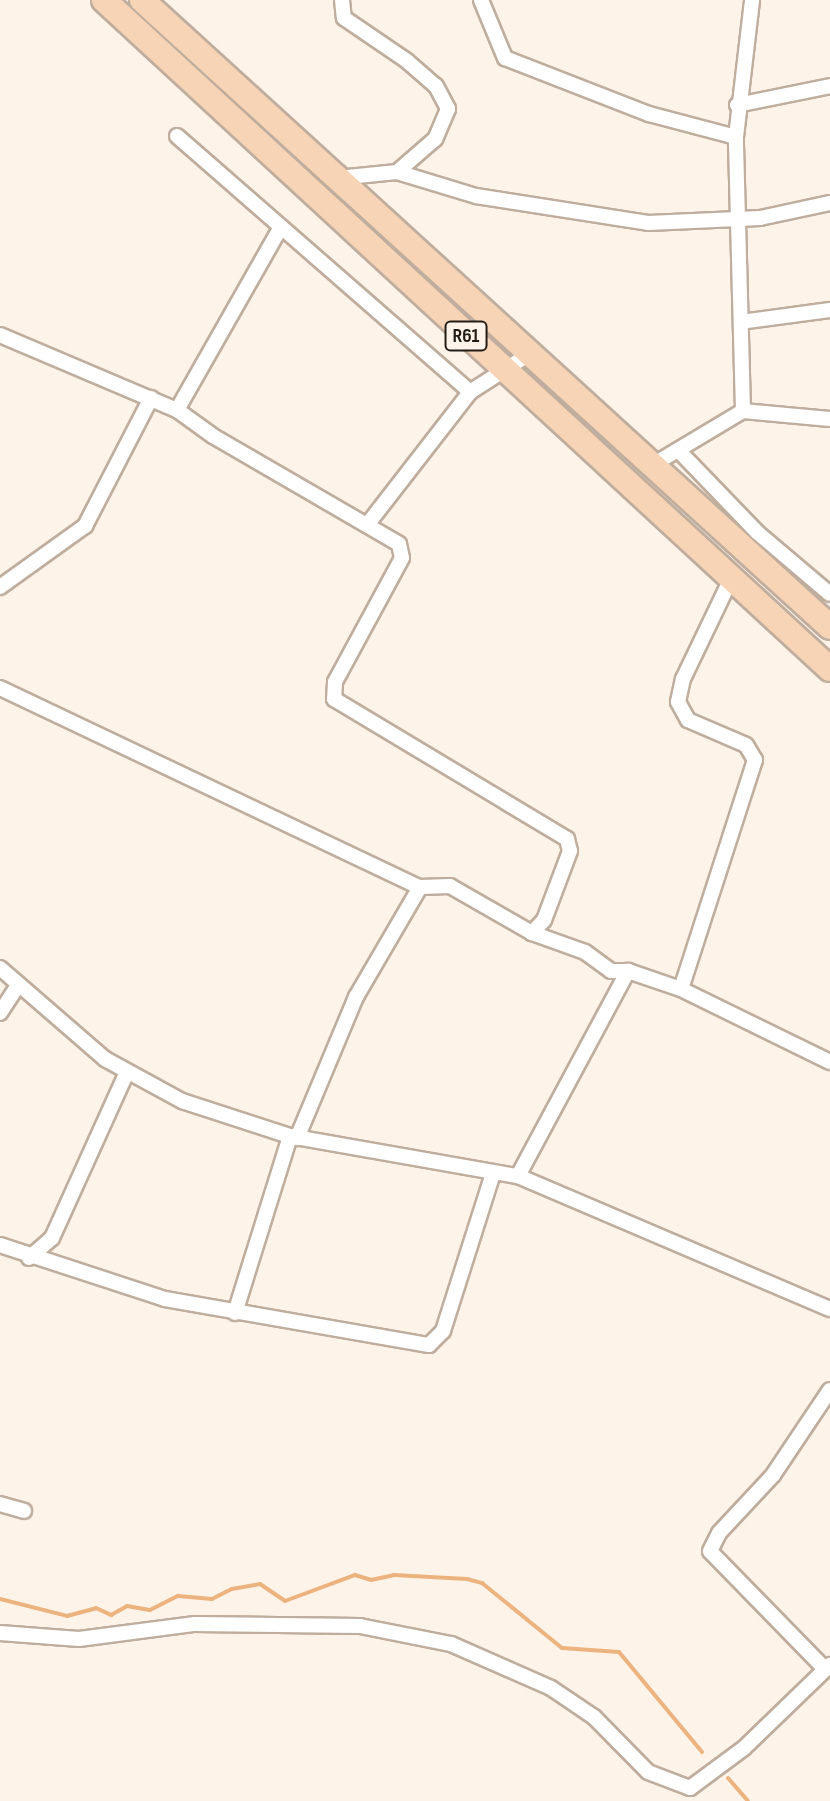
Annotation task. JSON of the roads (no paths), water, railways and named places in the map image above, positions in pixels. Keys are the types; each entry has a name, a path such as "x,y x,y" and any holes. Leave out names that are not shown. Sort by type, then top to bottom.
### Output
{"main road":[{"name":"R61","path":"104,0 399,269 500,370 830,669"},
{"name":"R61","path":"142,0 830,627"}],"street":[{"path":"342,0 344,18 407,61 436,86 448,109 435,139 397,172"},
{"path":"481,0 505,58 649,114 736,137"},
{"path":"743,411 736,137 737,105 751,1"},
{"path":"737,105 830,86"},
{"path":"177,136 470,392"},
{"path":"338,178 397,172 476,196 648,223 736,220 830,203"},
{"path":"177,410 281,227"},
{"path":"741,322 830,310"},
{"path":"0,335 177,410 213,436 399,544 402,558 335,682 334,699 567,839 565,865 544,920 532,933"},
{"path":"367,525 470,392 531,353"},
{"path":"0,587 85,526 151,398"},
{"path":"651,466 743,411 830,419"},
{"path":"678,450 758,533 830,594"},
{"path":"681,989 755,760 746,745 688,720 678,702 683,679 730,581"},
{"path":"0,688 420,887 450,886 532,933 585,952 611,971 628,971 681,989 830,1062"},
{"path":"235,1313 294,1137 356,997 420,887"},
{"path":"0,968 127,1072 182,1101 294,1137 518,1176 830,1309"},
{"path":"518,1176 628,971"},
{"path":"0,1013 18,985"},
{"path":"29,1258 52,1238 127,1072"},
{"path":"0,1245 29,1258 165,1299 406,1344 436,1342 493,1173"},
{"path":"0,1633 79,1639 195,1624 360,1626 451,1644 551,1688 594,1717 648,1772 690,1788 744,1748 827,1666 710,1551 719,1533 773,1475 830,1390"},
{"path":"0,1504 24,1511"}],"waterway":[{"path":"0,1599 67,1616 96,1608 111,1615 127,1606 150,1610 178,1596 212,1599 232,1589 260,1584 285,1601 355,1575 371,1580 394,1575 467,1579 482,1583 562,1648 619,1652 702,1752"},
{"path":"728,1778 748,1801"}]}
